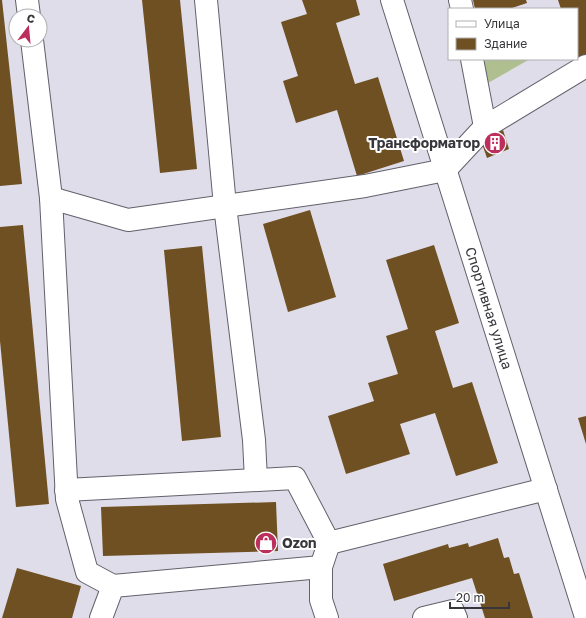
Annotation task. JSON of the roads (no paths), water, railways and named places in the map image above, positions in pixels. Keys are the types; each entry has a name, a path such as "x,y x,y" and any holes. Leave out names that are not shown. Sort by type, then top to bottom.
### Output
{"street":[{"path":"206,0 225,206 254,440 256,480"},
{"name":"Спортивная улица","path":"392,0 586,617"},
{"path":"33,48 51,198 66,490 67,499 87,572 113,586 321,567"},
{"path":"472,60 485,127"},
{"path":"51,198 128,220 365,186 445,170 485,127 586,66"},
{"path":"66,490 295,478 329,544 321,567 321,600 327,618"},
{"path":"329,544 546,489"},
{"path":"101,618 113,586"},
{"path":"424,618 453,611 456,618"}],"place":[{"name":"Трансформатор","path":"495,143"},
{"name":"Ozon","path":"266,543"}]}
